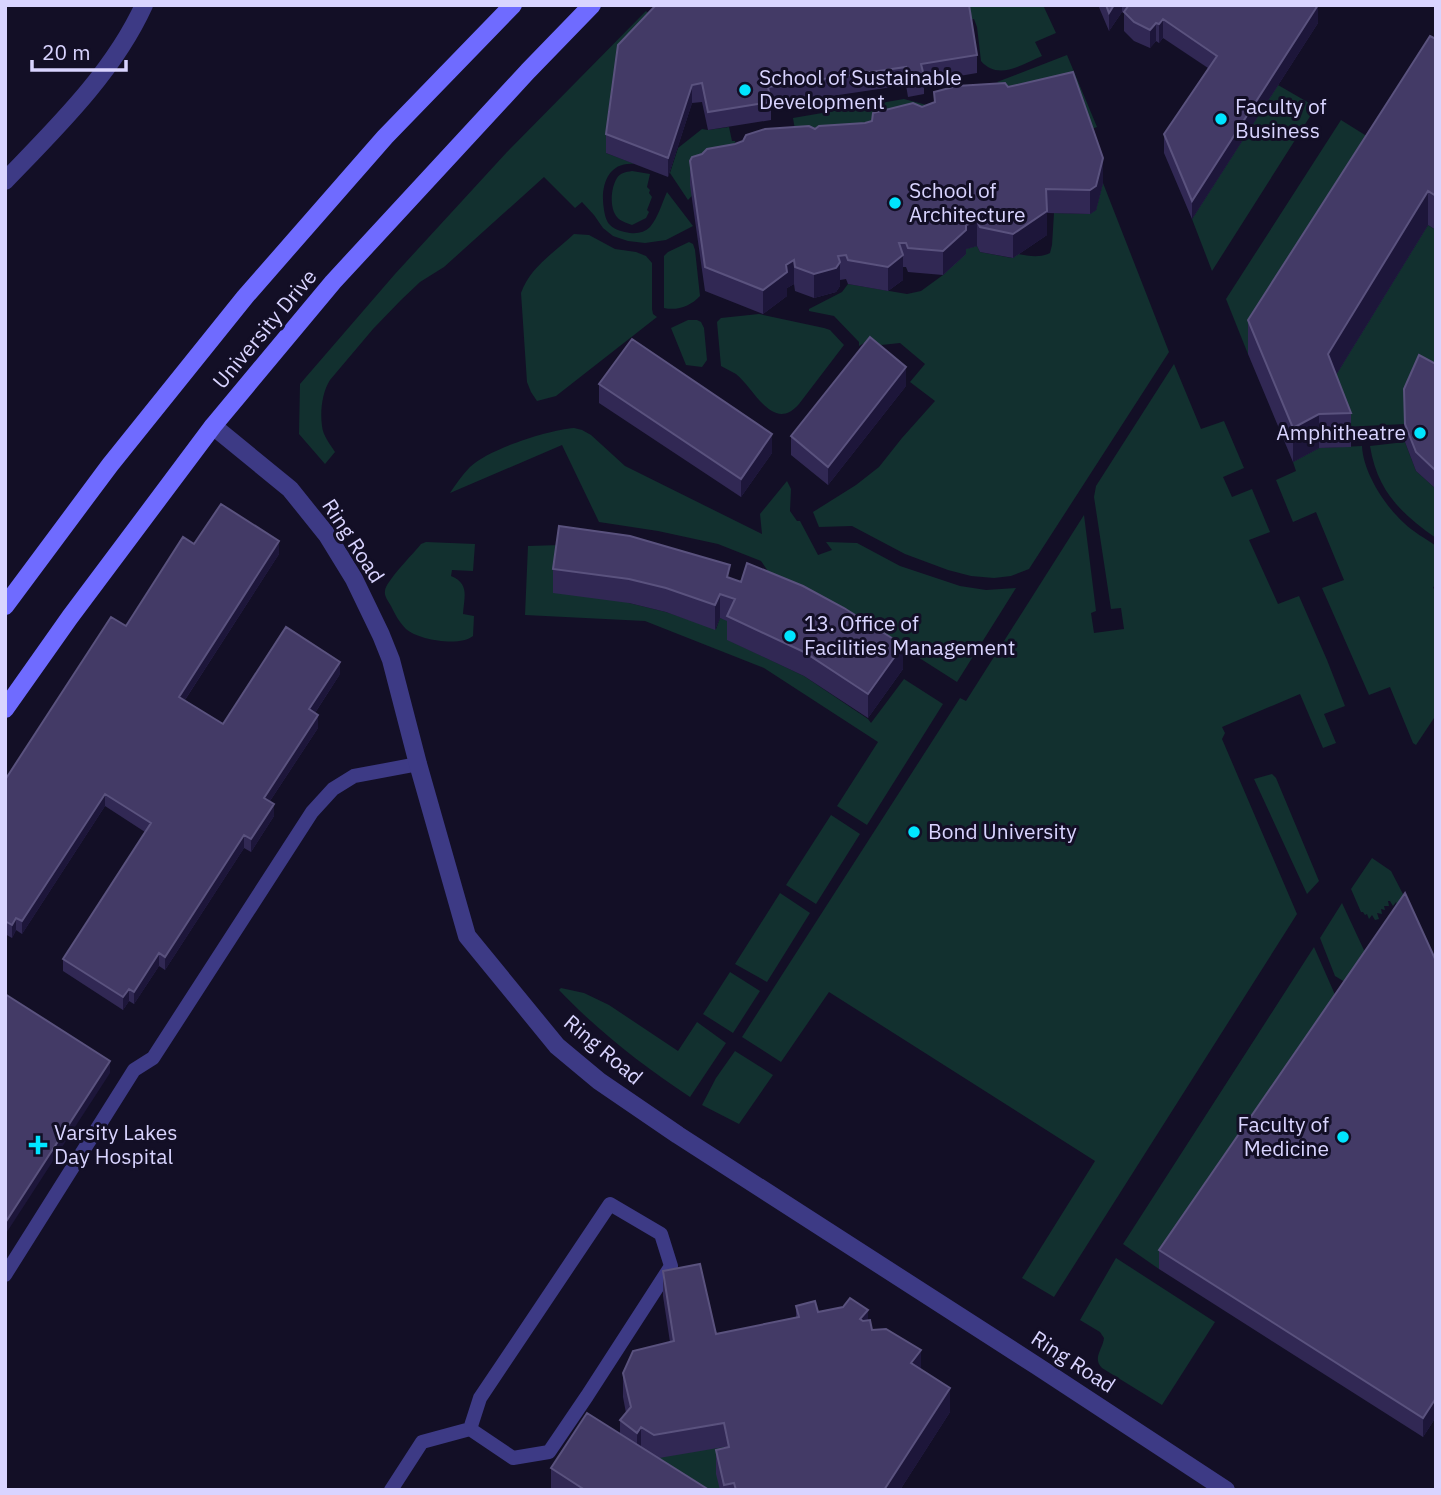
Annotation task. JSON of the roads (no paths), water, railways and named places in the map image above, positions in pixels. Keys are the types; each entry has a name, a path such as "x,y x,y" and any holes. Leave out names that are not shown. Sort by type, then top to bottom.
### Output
{"street":[{"path":"5,181 79,102 103,72 144,5"},
{"name":"University Drive","path":"5,606 110,465 245,298 386,137 513,5"},
{"name":"University Drive","path":"5,709 70,617 213,426 342,272 509,90 593,5"},
{"name":"Ring Road","path":"213,426 289,489 327,535 354,579 391,660 467,936 557,1046 599,1081 678,1135 1226,1490"}],"lane":[{"path":"5,1275 134,1070 153,1058 312,812 333,789 354,776 418,764"},
{"path":"391,1490 422,1441 470,1429 513,1458 549,1452 671,1266 661,1234 610,1204 480,1398 470,1429"}],"place":[{"name":"School of Sustainable Development","path":"745,90"},
{"name":"Faculty of Business","path":"1221,119"},
{"name":"School of Architecture","path":"895,203"},
{"name":"Amphitheatre","path":"1420,433"},
{"name":"13. Office of Facilities Management","path":"790,636"},
{"name":"Bond University","path":"914,832"},
{"name":"Faculty of Medicine","path":"1343,1137"},
{"name":"Varsity Lakes Day Hospital","path":"38,1145"}]}
